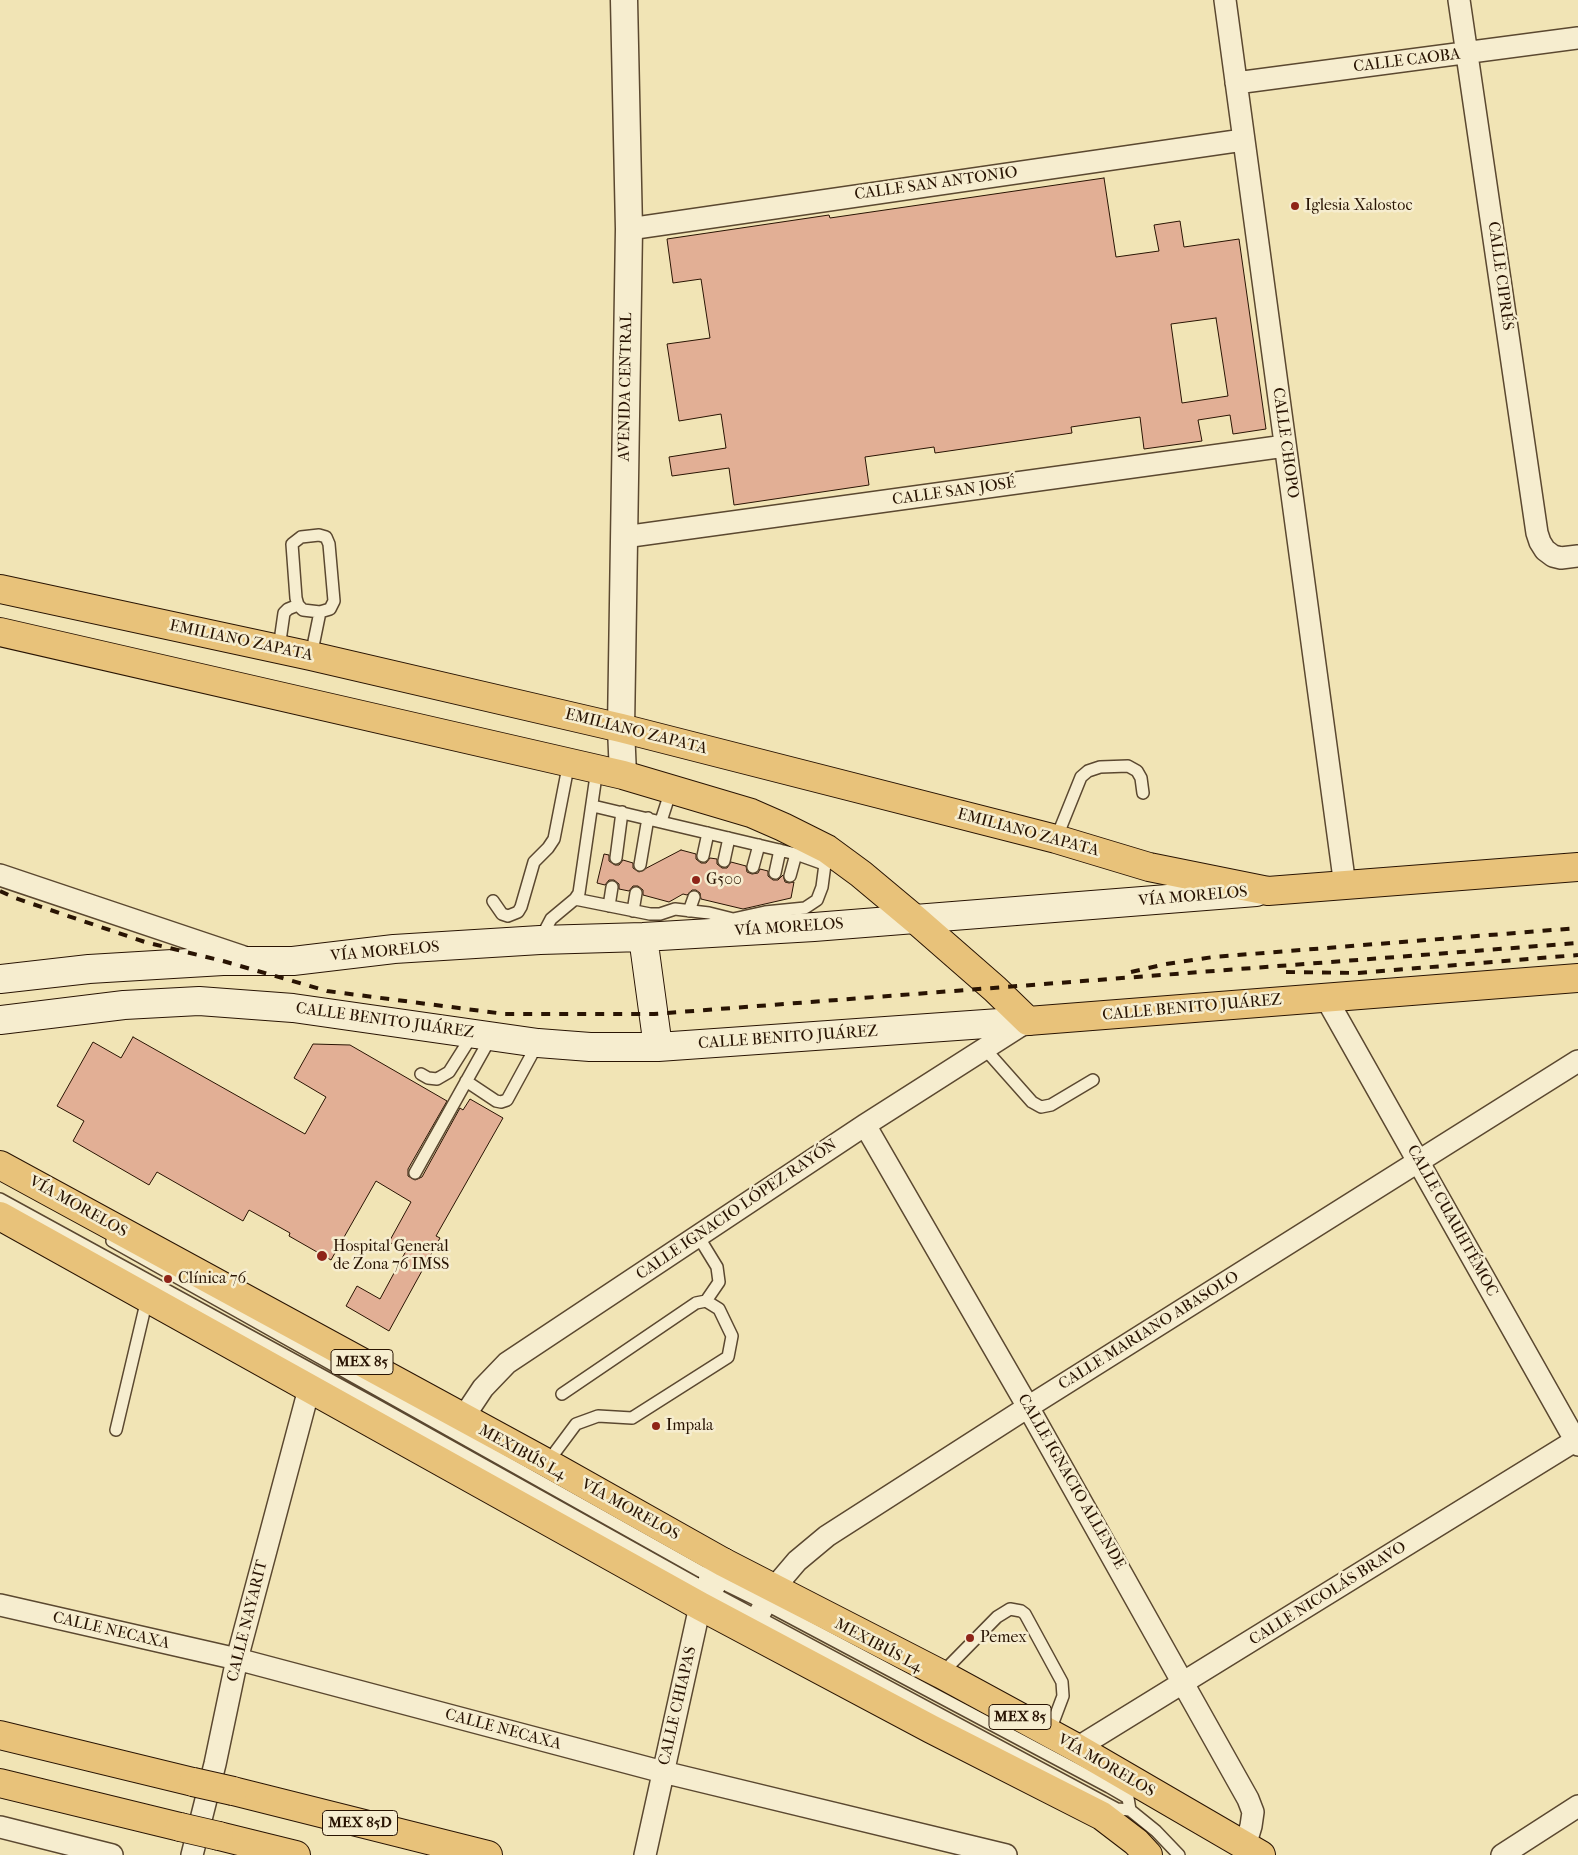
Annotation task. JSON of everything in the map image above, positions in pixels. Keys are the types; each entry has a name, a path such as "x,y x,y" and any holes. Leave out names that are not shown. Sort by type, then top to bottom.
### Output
{"main road":[{"name":"EMILIANO ZAPATA","path":"0,589 279,648 621,728 1056,839 1149,867 1268,892"},
{"path":"0,632 569,762 671,788 751,813 783,827 825,857 861,874 995,989 1028,1021"},
{"name":"VÍA MORELOS","path":"0,979 89,969 293,960 394,949 540,940 639,922 780,911 916,920 1578,867"},
{"path":"639,922 658,1047"},
{"name":"CALLE BENITO JUÁREZ","path":"0,1020 124,1005 199,1001 293,1008 538,1043 590,1047 658,1047 1028,1021 1578,978"},
{"name":"VÍA MORELOS","path":"0,1165 547,1463 711,1584 761,1610 941,1674 1077,1748 1253,1851"},
{"name":"VÍA MORELOS","path":"0,1216 309,1389 761,1610 931,1729 1102,1816 1136,1842 1148,1855"},
{"name":"MEX 85D","path":"0,1735 488,1855"},
{"path":"0,1783 296,1855"}],"street":[{"name":"AVENIDA CENTRAL","path":"610,772 621,728 629,229 624,0"},
{"name":"CALLE CHOPO","path":"1225,0 1345,886"},
{"name":"CALLE CIPRÉS","path":"1459,0 1537,533 1545,550 1553,556 1561,558 1578,556"},
{"name":"CALLE CAOBA","path":"1236,83 1578,38"},
{"name":"CALLE SAN ANTONIO","path":"629,229 1243,140"},
{"name":"CALLE SAN JOSÉ","path":"624,537 1285,446"},
{"path":"0,875 257,961"},
{"name":"CALLE CUAUHTÉMOC","path":"1326,998 1577,1442"},
{"name":"CALLE IGNACIO LÓPEZ RAYÓN","path":"463,1418 483,1388 507,1363 865,1126 1028,1021"},
{"name":"CALLE MARIANO ABASOLO","path":"761,1610 797,1561 826,1536 1418,1160 1578,1061"},
{"name":"CALLE IGNACIO ALLENDE","path":"865,1126 1028,1407 1248,1799 1253,1812 1251,1826 1253,1851"},
{"name":"CALLE NAYARIT","path":"192,1855 215,1764 237,1659 309,1389"},
{"name":"CALLE NICOLÁS BRAVO","path":"1077,1748 1577,1442"},
{"name":"CALLE CHIAPAS","path":"645,1855 663,1772 711,1584"},
{"name":"CALLE NECAXA","path":"0,1606 237,1659 663,1772 1006,1855"},
{"path":"1502,1855 1578,1806"},
{"path":"0,1827 112,1855"}],"lane":[{"path":"319,535 326,537 329,544 334,601 330,609 320,612 303,610 298,605 292,544 301,536 319,535"},
{"path":"279,648 284,613 298,605"},
{"path":"311,656 320,612"},
{"path":"493,901 502,914 508,916 518,912 521,907 534,862 554,839 569,762"},
{"path":"1056,839 1081,776 1088,771 1100,766 1128,766 1137,771 1141,778 1143,793"},
{"path":"540,940 551,919 575,899 579,893 593,806 610,772"},
{"path":"662,821 671,788"},
{"path":"575,899 609,906 639,922 675,909 709,913 733,919 805,908 817,900 822,887 825,857 796,854 593,806"},
{"path":"616,858 622,812"},
{"path":"640,865 648,818"},
{"path":"703,856 708,833"},
{"path":"724,861 729,838"},
{"path":"753,868 759,845"},
{"path":"775,873 780,850"},
{"path":"790,876 796,854"},
{"path":"609,906 612,887"},
{"path":"636,893 639,922"},
{"path":"689,911 694,897"},
{"path":"709,913 712,901"},
{"path":"733,919 736,907"},
{"path":"421,1074 428,1078 437,1079 449,1072 482,1035"},
{"path":"415,1173 466,1081 482,1035"},
{"path":"466,1081 496,1101 507,1100 538,1043"},
{"path":"985,1049 1032,1102 1041,1107 1051,1105 1093,1080"},
{"name":"MEXIBÚS L4","path":"0,1199 389,1412 711,1584"},
{"path":"698,1236 717,1267 719,1282 706,1301"},
{"name":"MEXIBÚS L4","path":"106,1238 711,1584"},
{"path":"116,1430 147,1299"},
{"path":"547,1463 576,1424 598,1416 632,1418 728,1357 732,1336 719,1309 706,1301 696,1303 562,1394"},
{"path":"941,1674 997,1617 1010,1609 1021,1611 1062,1682 1063,1696 1049,1733"},
{"name":"MEXIBÚS L4","path":"761,1610 1110,1787 1128,1798 1130,1810 1156,1831 1179,1855"}],"building":[{"path":"1104,178 1116,257 1159,251 1154,225 1180,221 1184,247 1239,239 1266,429 1233,434 1230,415 1198,420 1202,441 1144,449 1140,417 1071,427 1072,433 935,453 934,447 865,457 869,485 734,505 729,468 672,476 669,457 726,448 721,414 679,421 667,344 710,338 701,279 673,283 667,239 829,215 830,218","holes":["1216,318 1228,396 1182,403 1171,324"]},
{"name":"G500","path":"681,850 696,854 696,859 701,863 706,863 710,858 717,859 717,864 722,868 727,868 731,862 746,866 747,872 752,874 758,873 760,869 768,871 768,876 773,880 778,880 783,875 785,882 794,882 791,898 743,909 701,899 700,893 696,890 692,890 687,895 683,894 669,902 643,895 643,890 638,886 633,886 629,891 619,889 619,884 614,880 609,880 605,885 597,883 604,854 609,855 609,861 615,865 619,865 623,860 633,863 633,868 639,872"},
{"path":"133,1037 305,1134 326,1097 294,1078 313,1044 350,1045 447,1101 408,1169 408,1176 415,1180 422,1177 460,1108 463,1110 470,1099 503,1118 436,1236 440,1238 389,1331 346,1306 357,1286 380,1299 406,1251 389,1242 411,1202 376,1181 331,1260 289,1236 290,1233 249,1210 243,1221 157,1172 149,1185 73,1141 84,1121 57,1106 93,1042 121,1058"}],"railway":[{"path":"0,891 15,898 145,942 223,961 327,991 505,1014 654,1014 1578,943"},
{"path":"1131,972 1166,964 1213,957 1578,928"},
{"path":"1286,972 1358,973 1578,955"}],"place":[{"name":"Iglesia Xalostoc","path":"1295,206"},
{"name":"G500","path":"696,880"},
{"name":"Hospital General de Zona 76 IMSS","path":"322,1256"},
{"name":"Clínica 76","path":"168,1279"},
{"name":"Impala","path":"656,1426"},
{"name":"Pemex","path":"970,1638"}]}
